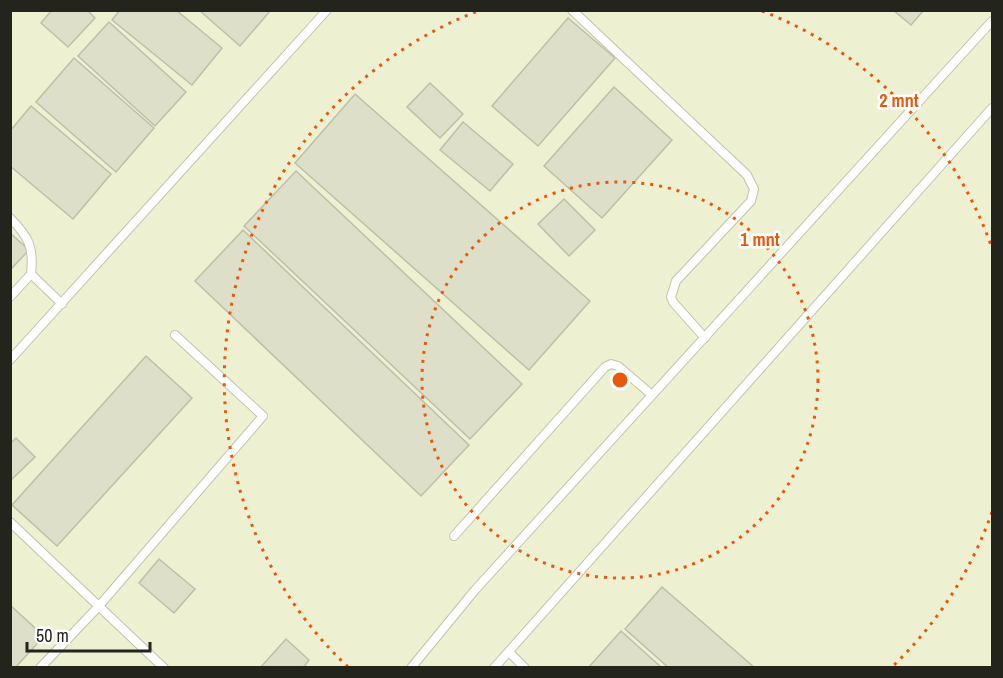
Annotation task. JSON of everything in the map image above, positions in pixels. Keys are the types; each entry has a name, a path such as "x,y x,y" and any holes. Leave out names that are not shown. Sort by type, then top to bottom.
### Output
{"lane":[{"path":"10,360 327,10"},
{"path":"572,10 747,175 754,189 751,201 676,281 672,290 673,302 705,338"},
{"path":"411,668 475,590 993,21"},
{"path":"494,668 993,108"},
{"path":"10,218 30,242 34,254 32,273 10,297"},
{"path":"32,273 62,304"},
{"path":"40,668 99,606 263,416 175,335"},
{"path":"454,536 606,367 611,364 618,366 652,395"},
{"path":"10,522 164,668"},
{"path":"509,652 525,668"}],"shaded area":[{"path":"11,11 992,11 992,667 11,667"}],"building":[{"path":"52,10 87,10 95,18 68,47 41,23"},
{"path":"120,10 176,10 222,48 192,85 112,20"},
{"path":"199,10 271,10 240,46"},
{"path":"893,10 924,10 911,25"},
{"path":"568,18 615,58 538,146 492,106"},
{"path":"109,22 186,92 155,126 78,56"},
{"path":"74,58 154,128 116,172 36,102"},
{"path":"430,83 463,114 440,138 407,107"},
{"path":"614,87 672,140 602,218 544,166"},
{"path":"355,94 590,301 529,370 295,163"},
{"path":"31,106 111,174 73,219 10,166 10,131"},
{"path":"463,122 513,164 490,191 440,150"},
{"path":"296,171 522,384 470,439 244,226"},
{"path":"564,199 595,230 569,256 538,224"},
{"path":"243,230 469,445 421,496 195,281"},
{"path":"10,233 29,250 10,270"},
{"path":"146,356 192,398 57,546 12,505"},
{"path":"16,438 35,457 10,481 10,444"},
{"path":"159,559 195,589 174,613 139,583"},
{"path":"662,587 755,668 669,668 625,629"},
{"path":"10,605 44,636 15,668 10,668"},
{"path":"621,631 662,668 588,668"},
{"path":"286,639 309,660 303,668 260,668"}]}
